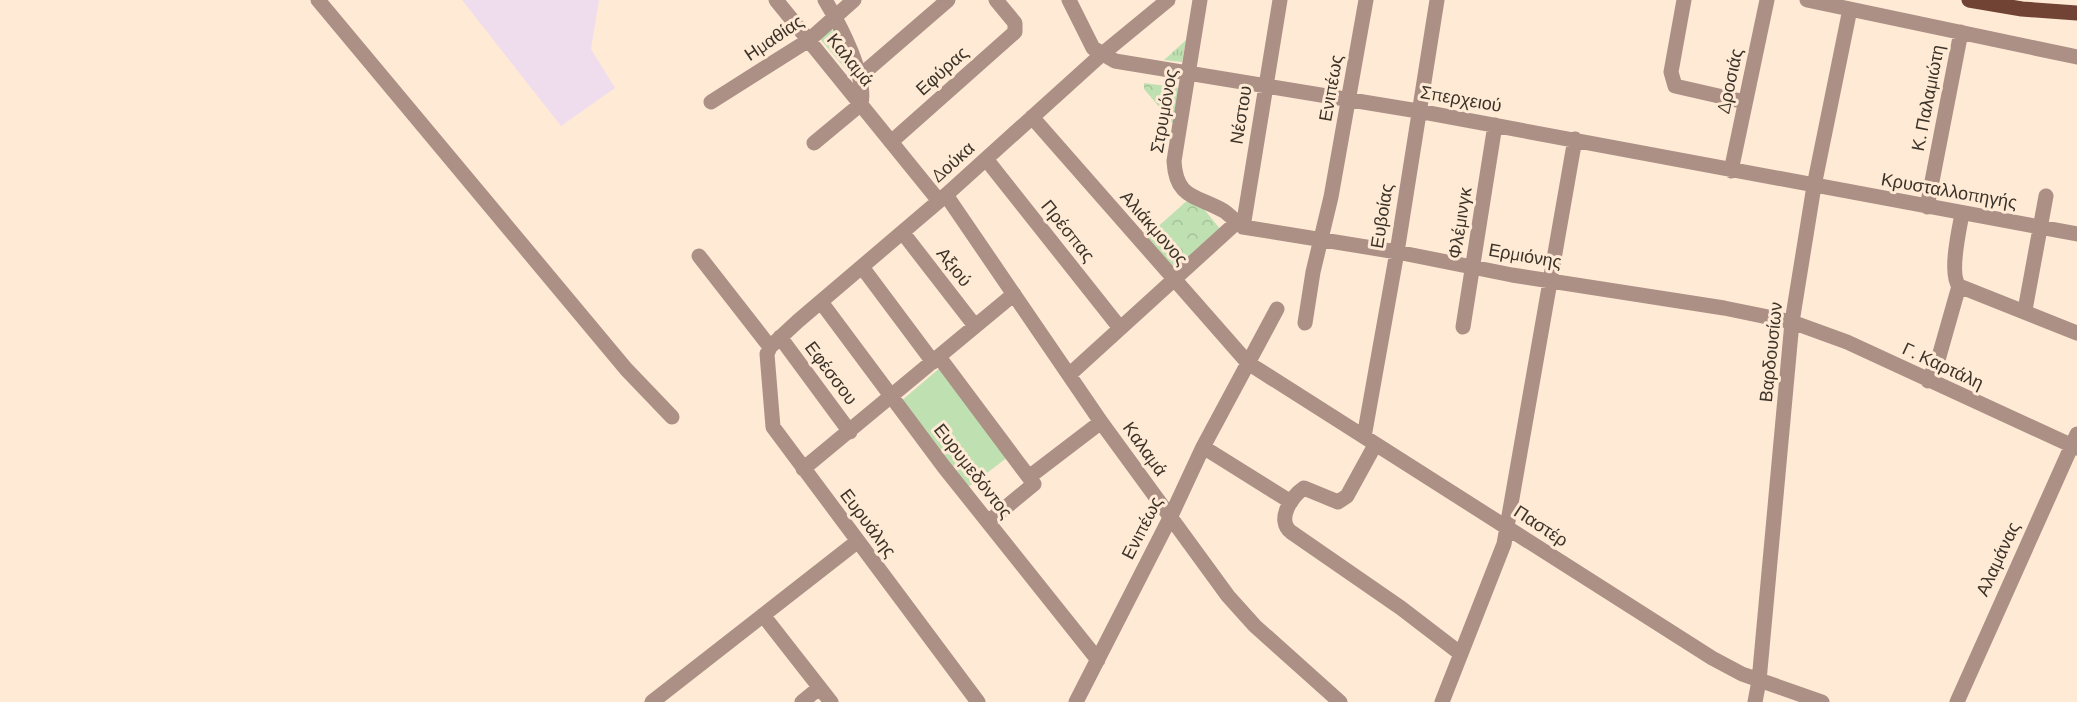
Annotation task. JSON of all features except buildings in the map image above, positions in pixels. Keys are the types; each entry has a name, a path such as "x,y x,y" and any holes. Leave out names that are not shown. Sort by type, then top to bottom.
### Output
{"main road":[{"path":"1969,0 2022,9 2077,13"},
{"path":"2027,0 2077,13"}],"street":[{"path":"318,0 626,369 672,417"},
{"name":"Καλαμά","path":"776,0 891,142 942,198 1014,294 1170,518 1245,615 1340,702"},
{"path":"814,143 861,104 863,90 860,76 835,16 825,0"},
{"name":"Ημαθίας","path":"711,102 809,40 854,0"},
{"path":"860,76 948,0"},
{"path":"1069,0 1093,48 1101,55"},
{"name":"Δούκα","path":"772,346 903,233 1101,55 1168,0"},
{"name":"Στρυμόνος","path":"1200,0 1174,161 1176,180 1186,194 1226,213 1244,226"},
{"name":"Νέστου","path":"1244,226 1280,0"},
{"name":"Ενιπέως","path":"1305,323 1350,99 1366,0"},
{"name":"Ευβοίας","path":"1291,502 1300,491 1308,488 1333,501 1342,500 1359,478 1370,441 1418,111 1437,0"},
{"path":"1684,0 1671,72 1675,86 1745,102"},
{"name":"Δροσιάς","path":"1731,171 1767,0"},
{"name":"Κ. Παλαμιώτη","path":"1807,0 2077,57"},
{"name":"Εφύρας","path":"891,142 1017,28 1001,1"},
{"name":"Βαρδουσίων","path":"1755,702 1760,681 1792,322 1814,186 1850,9"},
{"name":"Κ. Παλαμιώτη","path":"1927,207 1961,32"},
{"name":"Σπερχειού","path":"1101,55 1115,61 1266,84 1575,139 1814,186"},
{"name":"Αλιάκμονος","path":"1032,117 1248,363"},
{"name":"Φλέμινγκ","path":"1463,327 1495,125"},
{"path":"1442,702 1504,544 1575,139"},
{"name":"Πρέσπας","path":"986,159 1120,328"},
{"name":"Κρυσταλλοπηγής","path":"1814,186 2077,234"},
{"path":"2025,310 2046,196"},
{"path":"1962,214 1955,268 1955,281 1959,286 2025,310 2077,333"},
{"path":"1069,375 1173,280 1244,226"},
{"name":"Ερμιόνης","path":"1244,226 1549,280 1724,308 1792,322"},
{"name":"Αξιού","path":"903,233 975,326"},
{"name":"Εφέσσου","path":"699,256 772,346 850,432"},
{"path":"862,267 1034,484 988,522"},
{"path":"1928,381 1938,360 1959,286"},
{"path":"803,469 892,398 1014,294"},
{"name":"Ευρυμεδόντος","path":"821,302 892,398 1098,660"},
{"name":"Ενιπέως","path":"1076,702 1170,518 1203,447 1277,309"},
{"name":"Γ. Καρτάλη","path":"1792,322 1827,333 1928,381 2075,442"},
{"name":"Ευρυάλης","path":"772,346 773,427 858,541 970,699"},
{"name":"Παστέρ","path":"1248,363 1672,634 1732,669 1822,702"},
{"path":"1029,477 1101,422"},
{"name":"Αλαμάνας","path":"1957,702 2075,442"},
{"path":"1203,447 1291,502 1283,519 1286,528 1401,608 1461,654"},
{"path":"652,702 858,541"},
{"path":"764,615 831,702"},
{"path":"802,702 819,688"}],"shaded area":[{"path":"462,0 599,0 591,49 615,88 561,126"}],"green space":[{"path":"831,27 849,67 849,73 820,39"},
{"path":"1186,40 1182,62 1164,60"},
{"path":"1144,83 1181,88 1175,126 1144,89"},
{"path":"1189,199 1203,208 1221,230 1174,272 1145,238"},
{"path":"941,367 1008,457 967,488 900,402"}]}
